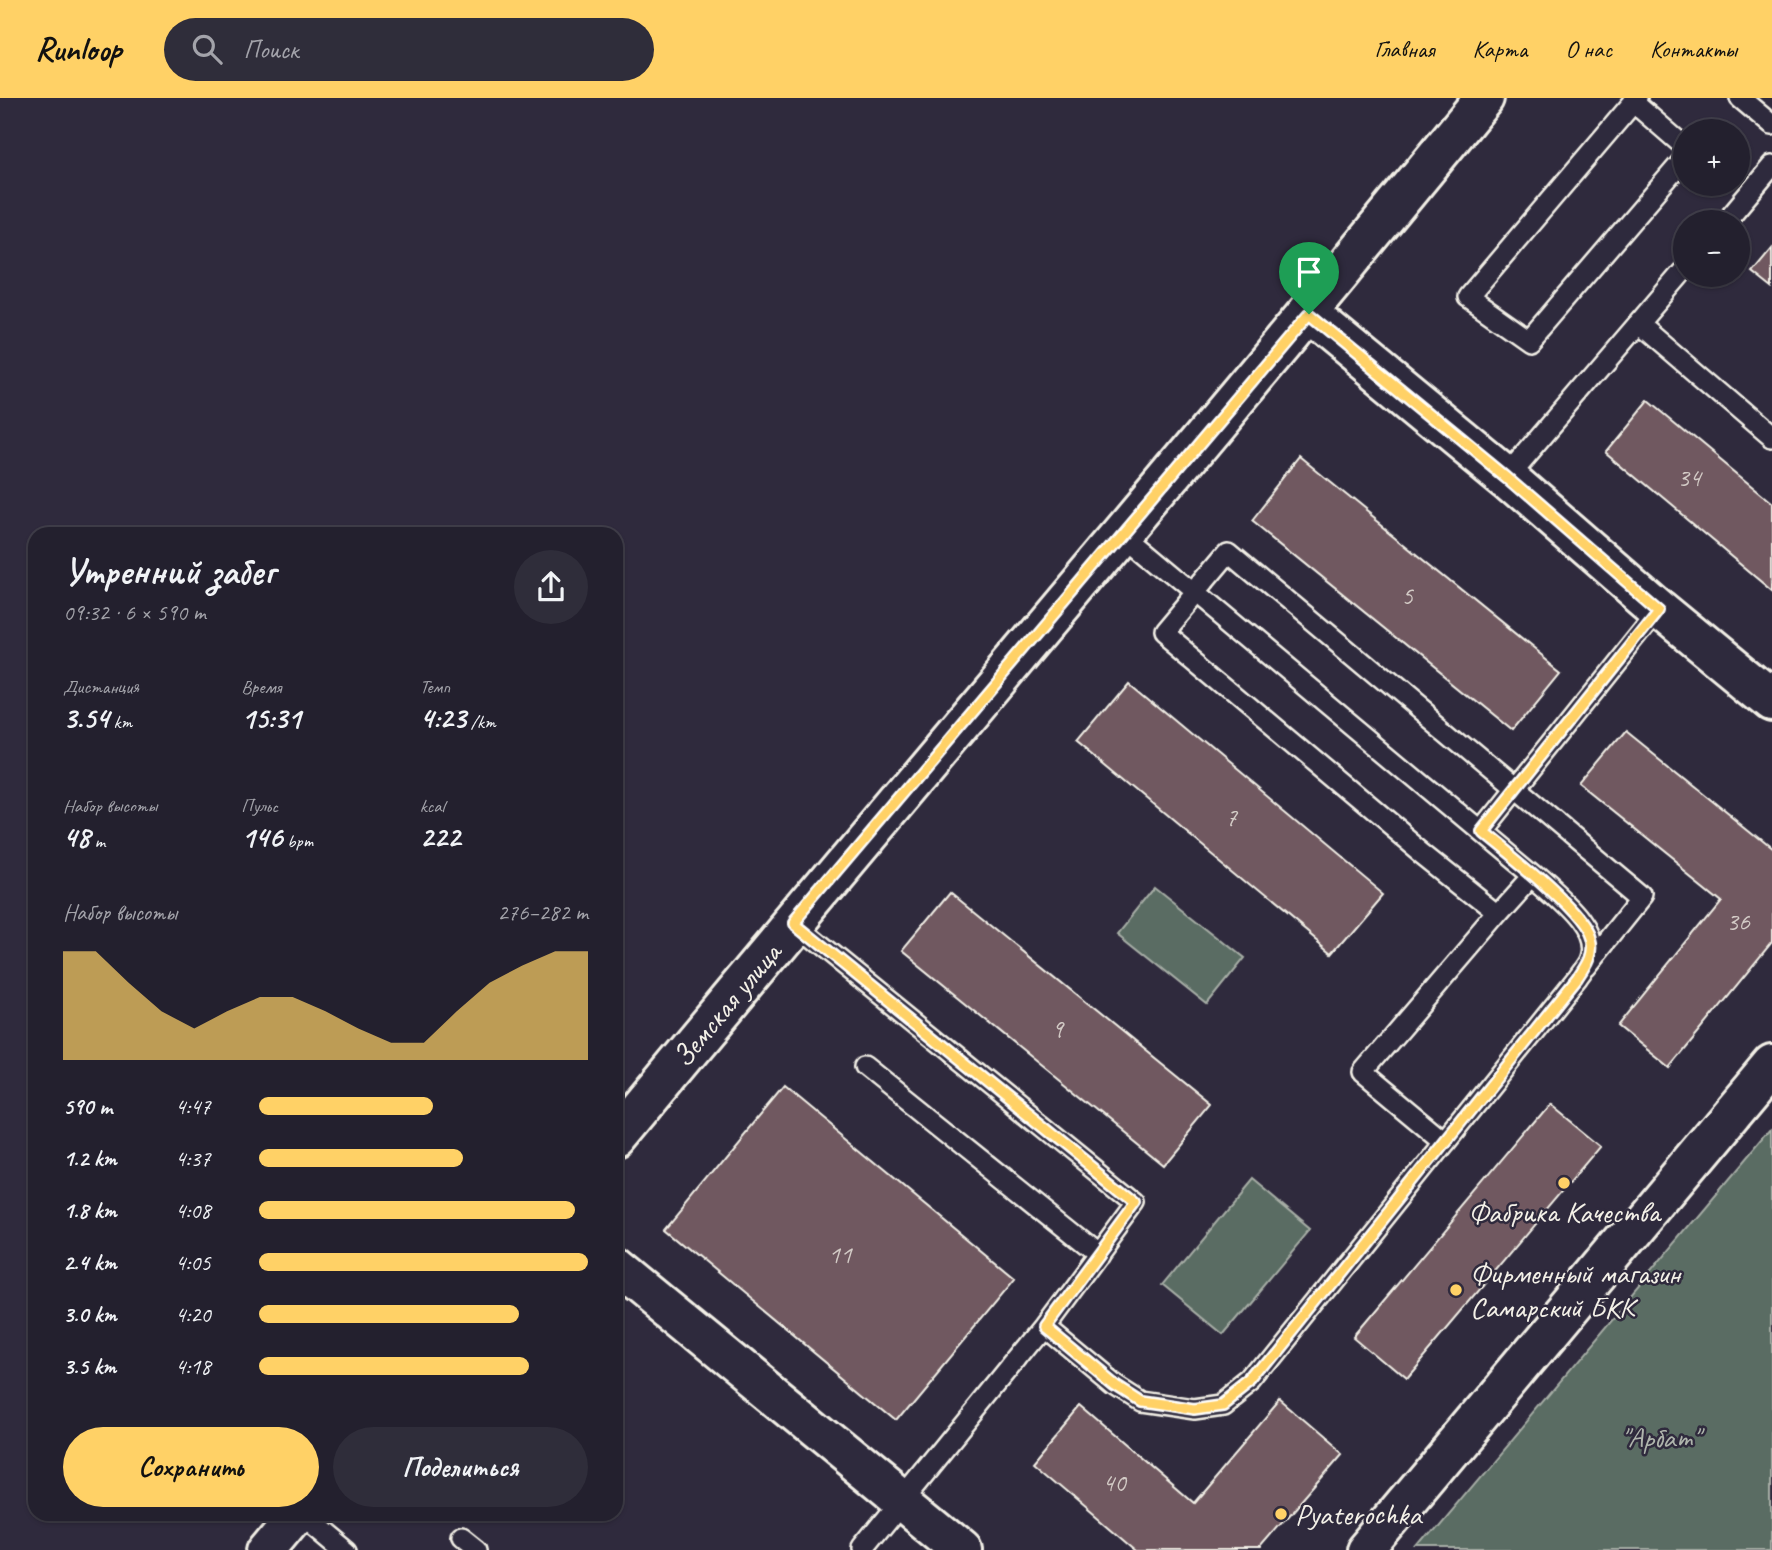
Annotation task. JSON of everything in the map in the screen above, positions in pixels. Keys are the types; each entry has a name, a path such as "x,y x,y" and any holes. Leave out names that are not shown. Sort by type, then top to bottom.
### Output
{"street":[{"name":"Земская улица","path":"623,1129 793,923 1309,314 1484,98"},
{"path":"1309,314 1507,477 1659,609 1772,702"},
{"path":"1366,1550 1772,1065"},
{"path":"623,1272 962,1550"},
{"path":"268,1550 292,1521"}],"lane":[{"path":"1740,98 1772,125"},
{"path":"1673,136 1635,100 1468,297 1529,340 1673,172"},
{"path":"1735,210 1772,166"},
{"path":"1507,477 1673,283"},
{"path":"1639,324 1772,438"},
{"path":"1124,533 1481,831 1577,916 1590,938 1589,959 1577,978"},
{"path":"1044,1326 1115,1385 1140,1401 1195,1409 1223,1405 1252,1382 1642,897 1229,551 1161,632 1499,914"},
{"path":"1481,831 1659,609"},
{"path":"1446,1141 1363,1072 1533,875"},
{"path":"793,923 1136,1202 1044,1326 862,1550"},
{"path":"865,1067 1098,1254"},
{"path":"312,1521 347,1550"}],"green space":[{"path":"1155,886 1245,958 1207,1005 1117,933"},
{"name":"\"Арбат\"","path":"1772,1129 1772,1550 1418,1550"},
{"path":"1249,1180 1310,1231 1223,1335 1162,1285"}],"building":[{"path":"1772,248 1772,288 1752,272"},
{"path":"1648,400 1772,503 1772,590 1606,451"},
{"path":"1301,459 1561,670 1511,731 1252,521"},
{"path":"1129,681 1383,893 1332,953 1078,742"},
{"path":"1626,732 1772,850 1772,943 1670,1068 1618,1026 1721,899 1581,786"},
{"path":"950,892 1212,1105 1163,1164 901,951"},
{"path":"783,1087 1014,1278 896,1420 666,1229"},
{"path":"1550,1104 1601,1146 1404,1379 1354,1337"},
{"path":"1280,1401 1343,1455 1261,1550 1138,1550 1035,1462 1081,1407 1193,1503"}],"place":[{"name":"Фабрика Качества","path":"1564,1183"},
{"name":"Фирменный магазин Самарский БКК","path":"1456,1290"},
{"name":"Pyaterochka","path":"1281,1514"}],"route":[{"path":"1309,314 1507,477 1659,609 1481,831 1577,916 1590,938 1589,959 1577,978 1252,1382 1223,1405 1195,1409 1140,1401 1115,1385 1044,1326 1136,1202 793,923 1309,314"}]}
